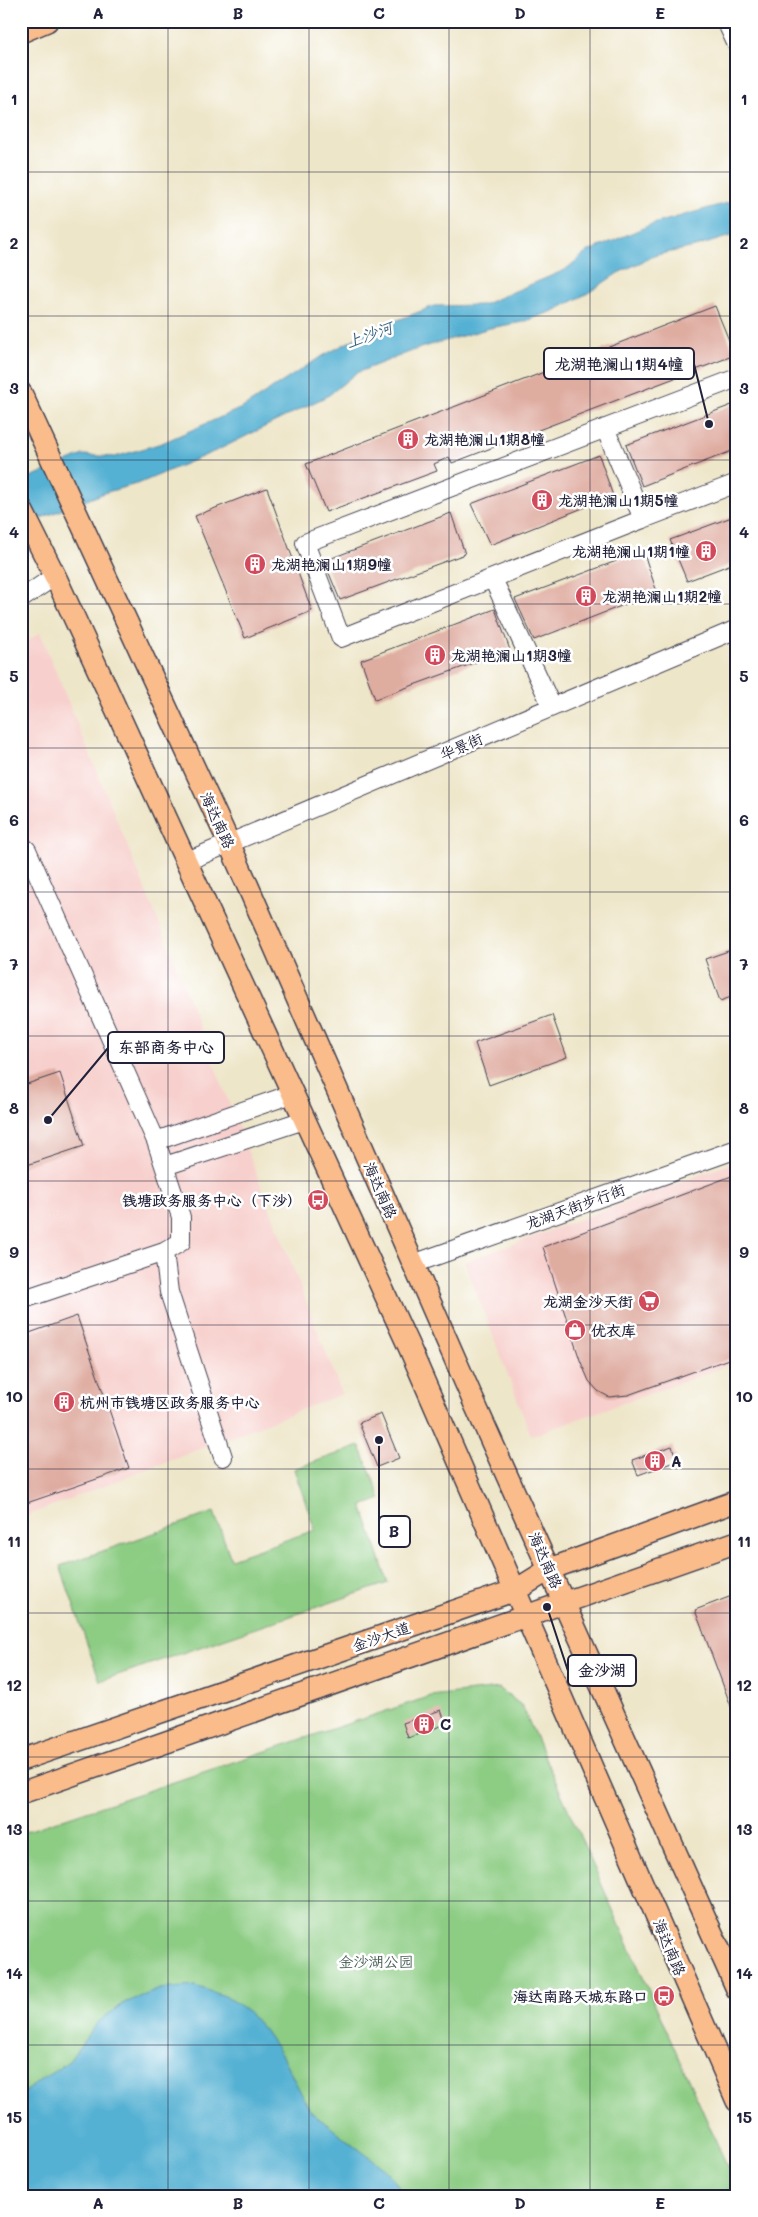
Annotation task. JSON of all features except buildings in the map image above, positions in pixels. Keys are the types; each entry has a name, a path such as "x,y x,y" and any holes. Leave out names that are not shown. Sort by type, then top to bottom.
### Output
{"main road":[{"path":"21,32 47,21"},
{"name":"海达南路","path":"21,393 229,844 413,1264 737,1989"},
{"name":"海达南路","path":"21,508 55,576 410,1349 527,1614 737,2101"},
{"name":"金沙大道","path":"21,1760 516,1590 550,1569 737,1501"},
{"name":"金沙大道","path":"21,1793 527,1614 737,1542"}],"street":[{"path":"726,21 737,45"},
{"path":"737,378 305,543 341,638 737,483"},
{"path":"605,428 643,519"},
{"path":"21,599 55,576"},
{"path":"493,579 552,707"},
{"name":"华景街","path":"185,862 737,629"},
{"path":"21,845 27,850 156,1141 181,1217 181,1242 164,1252 21,1300"},
{"path":"156,1141 292,1094"},
{"path":"164,1166 304,1120"},
{"name":"龙湖天街步行街","path":"413,1264 737,1148"},
{"path":"164,1252 168,1292 223,1457"}],"shaded area":[{"path":"40,633 164,935 342,1394 21,1518 21,645"},
{"name":"龙湖金沙天街","path":"737,1161 737,1362 531,1436 465,1262"}],"green space":[{"path":"360,1446 381,1499 362,1506 388,1583 100,1681 60,1566 214,1512 231,1559 315,1530 294,1469"},
{"name":"金沙湖公园","path":"499,1688 522,1706 737,2188 737,2196 21,2196 21,1833 431,1696"}],"water":[{"name":"上沙河","path":"737,200 737,234 695,247 656,255 618,273 588,293 556,310 523,322 490,328 420,348 356,373 329,395 218,450 140,483 107,492 21,526 21,481 83,455 115,457 162,443 244,407 319,358 367,332 434,306 482,305 565,270 587,252 650,225"},
{"path":"195,1986 225,1996 246,2010 265,2031 282,2056 311,2112 387,2171 405,2196 21,2196 21,2094 69,2061 98,2022 122,2004 160,1989"}],"place":[{"name":"龙湖艳澜山1期4幢","path":"709,424"},
{"name":"龙湖艳澜山1期8幢","path":"408,439"},
{"name":"龙湖艳澜山1期5幢","path":"542,500"},
{"name":"龙湖艳澜山1期1幢","path":"706,551"},
{"name":"龙湖艳澜山1期9幢","path":"255,564"},
{"name":"龙湖艳澜山1期2幢","path":"586,596"},
{"name":"龙湖艳澜山1期3幢","path":"435,655"},
{"name":"东部商务中心","path":"48,1120"},
{"name":"钱塘政务服务中心（下沙）","path":"318,1200"},
{"name":"龙湖金沙天街","path":"649,1301"},
{"name":"优衣库","path":"575,1330"},
{"name":"杭州市钱塘区政务服务中心","path":"64,1402"},
{"name":"B","path":"379,1440"},
{"name":"A","path":"655,1461"},
{"name":"金沙湖","path":"547,1607"},
{"name":"C","path":"424,1724"},
{"name":"海达南路天城东路口","path":"664,1996"}]}
